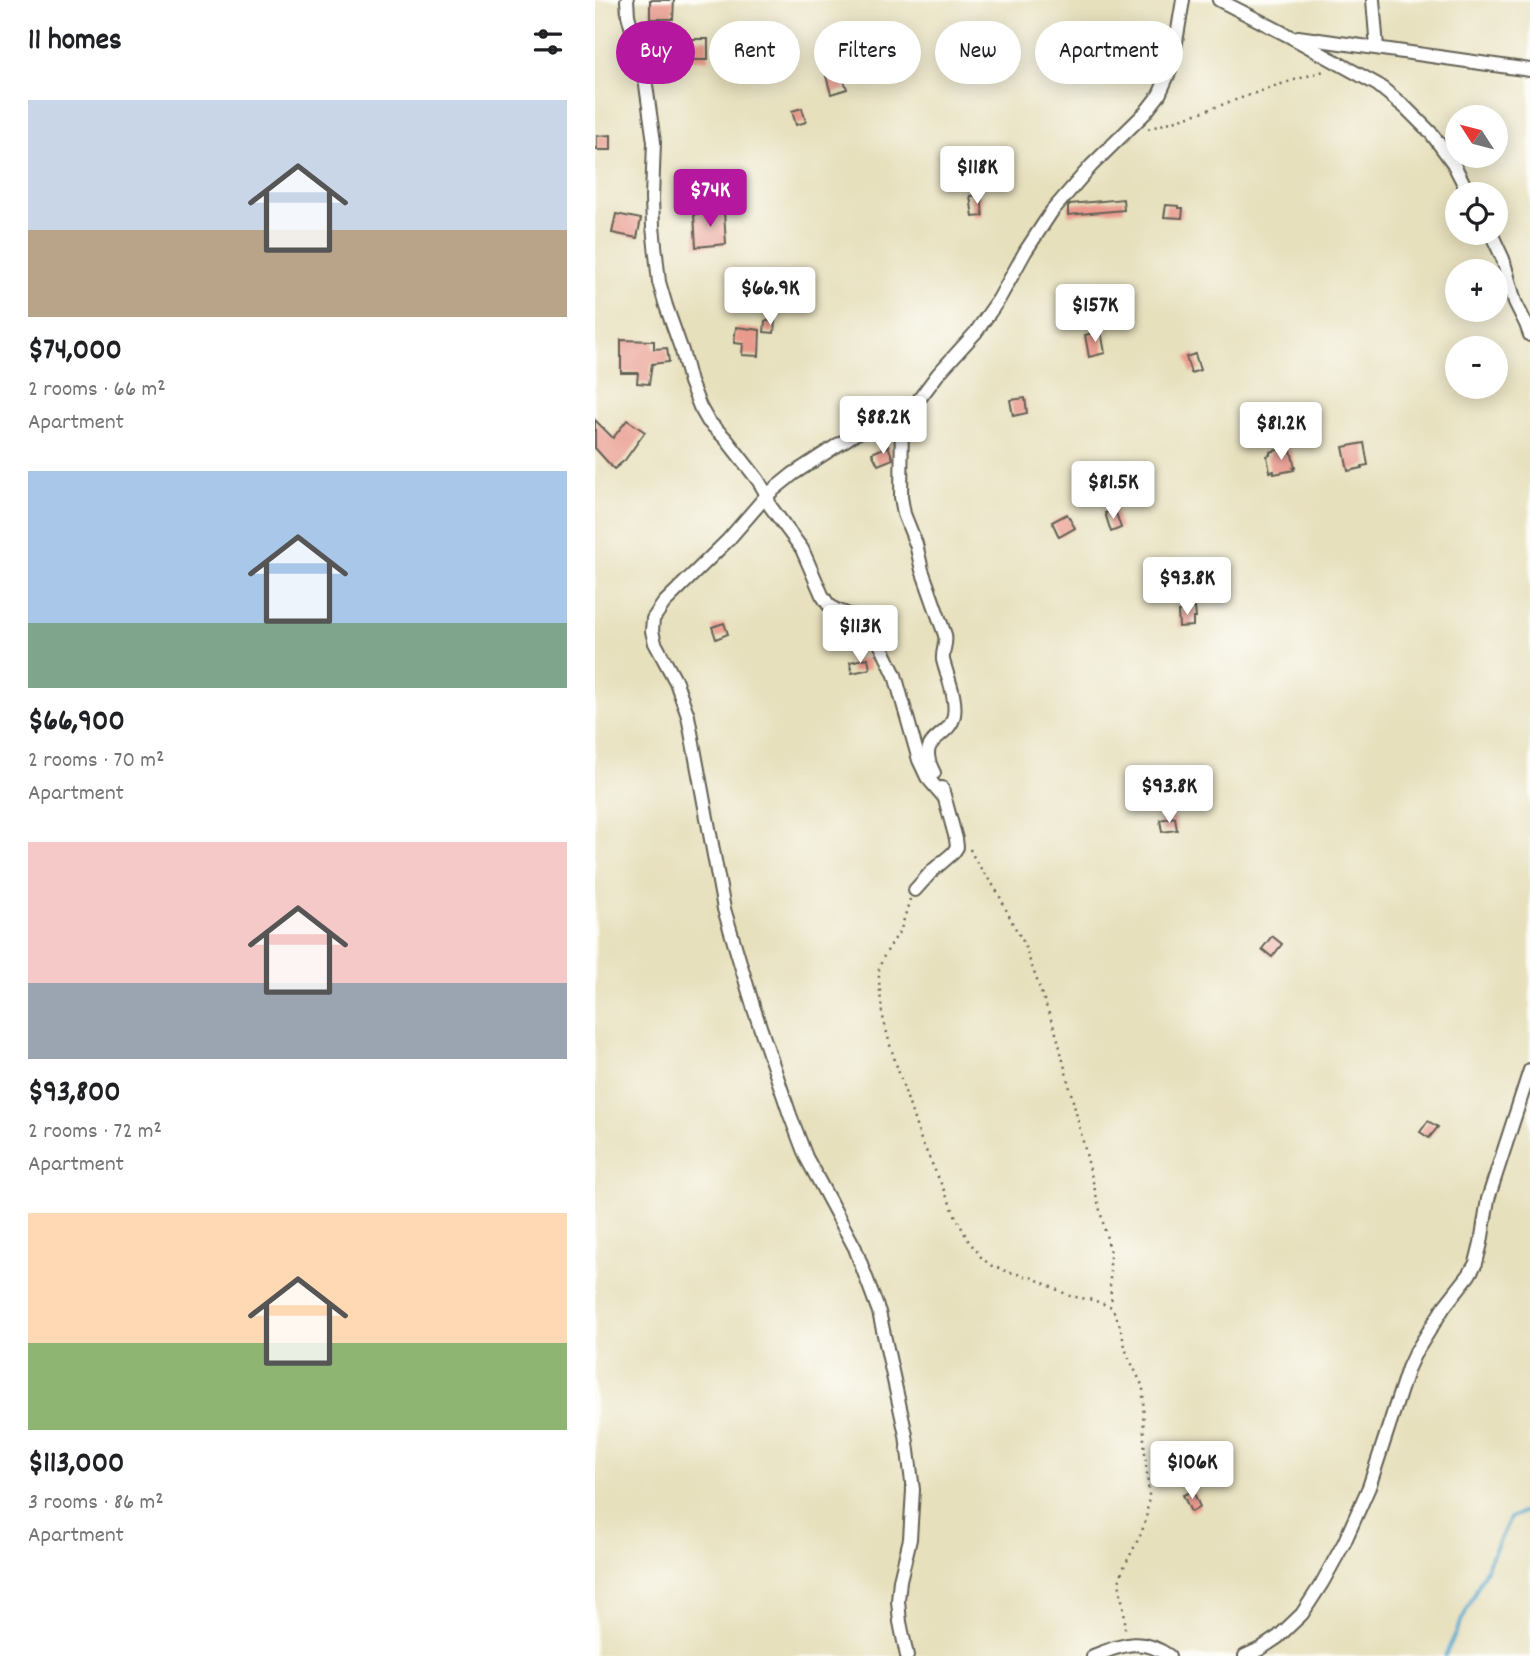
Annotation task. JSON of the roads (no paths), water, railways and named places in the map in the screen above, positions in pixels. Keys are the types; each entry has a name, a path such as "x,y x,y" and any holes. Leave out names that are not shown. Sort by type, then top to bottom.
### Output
{"street":[{"path":"627,0 628,15 645,78 654,142 653,227 659,282 690,382 708,421 740,456 802,549 828,604 869,625 877,637 895,675 919,760 927,777 944,797"},
{"path":"907,1656 898,1601 910,1539 913,1490 907,1435 879,1312 855,1248 806,1157 754,1009 724,909 688,716 676,682 655,643 653,619 663,603 729,540 767,495 793,474 853,435 902,419 976,332 1052,211 1091,166 1145,113 1159,94 1174,54 1182,0"},
{"path":"1219,0 1378,85 1431,133 1453,163 1463,182"},
{"path":"1373,0 1377,47"},
{"path":"1291,37 1530,70"},
{"path":"1497,245 1515,302 1530,335"},
{"path":"902,419 901,497 922,570 945,635 947,643 943,650 943,660 955,712 950,725 937,736 927,752 931,768 942,785 957,847 915,890"},
{"path":"1245,1656 1278,1637 1302,1614 1344,1543 1369,1487 1414,1355 1476,1263 1488,1199 1530,1070"},
{"path":"1093,1656 1125,1644 1149,1645 1168,1656"}],"waterway":[{"path":"1445,1656 1510,1518 1530,1509"}]}
